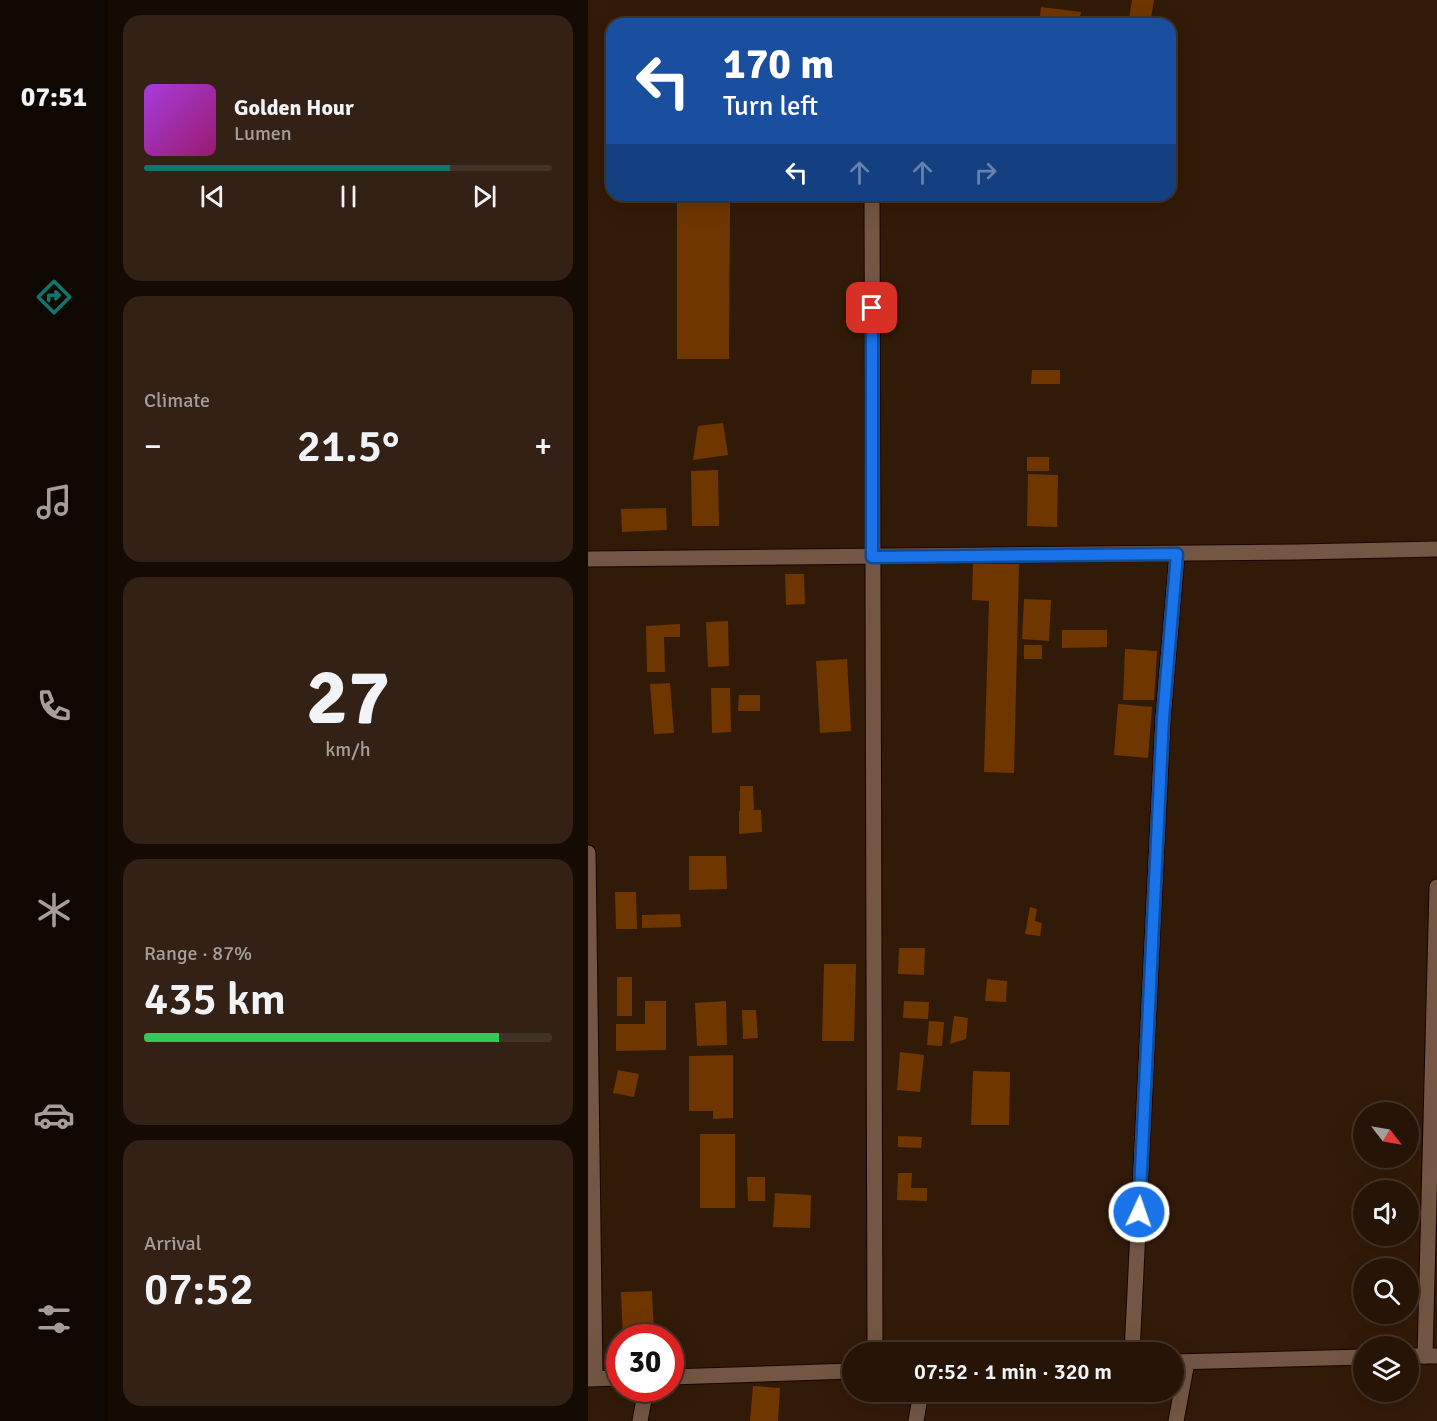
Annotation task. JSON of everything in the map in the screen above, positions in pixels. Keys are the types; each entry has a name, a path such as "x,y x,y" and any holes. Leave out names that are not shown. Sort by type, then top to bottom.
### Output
{"street":[{"path":"872,201 875,1342"},
{"path":"588,560 1437,549"},
{"path":"1133,1342 1163,718 1177,554"},
{"path":"588,853 591,1378"},
{"path":"1431,1356 1437,887"},
{"path":"1184,1362 1353,1358"},
{"path":"684,1377 842,1371"},
{"path":"640,1421 644,1402"},
{"path":"916,1421 919,1402"},
{"path":"1176,1421 1177,1402"}],"building":[{"path":"1132,0 1154,0 1151,18 1129,18"},
{"path":"1041,7 1081,12 1080,18 1040,18"},
{"path":"677,201 730,201 729,359 677,359"},
{"path":"1032,370 1060,370 1060,384 1031,384"},
{"path":"723,423 728,455 693,460 698,426"},
{"path":"1027,457 1049,457 1049,471 1027,471"},
{"path":"718,470 719,526 692,526 691,471"},
{"path":"1028,474 1058,475 1057,527 1027,526"},
{"path":"666,508 667,530 622,532 621,509"},
{"path":"973,563 1019,564 1014,773 984,772 989,601 972,600"},
{"path":"785,574 804,574 805,604 786,605"},
{"path":"1024,599 1051,600 1049,641 1022,639"},
{"path":"728,621 729,666 708,667 706,622"},
{"path":"680,624 680,637 664,637 665,672 647,672 646,626"},
{"path":"1062,630 1107,630 1107,647 1062,648"},
{"path":"1024,645 1042,645 1042,659 1024,659"},
{"path":"1125,649 1157,651 1154,700 1123,700"},
{"path":"847,659 851,731 820,733 816,661"},
{"path":"670,683 674,733 654,734 650,684"},
{"path":"711,688 730,688 731,732 712,733"},
{"path":"739,695 760,695 760,711 738,711"},
{"path":"1118,704 1152,707 1148,758 1114,755"},
{"path":"740,786 753,786 754,810 761,810 762,832 739,834"},
{"path":"689,856 726,856 727,889 689,890"},
{"path":"615,892 636,892 637,929 616,929"},
{"path":"1030,907 1037,909 1035,921 1042,923 1040,936 1025,934"},
{"path":"680,914 681,927 642,928 642,915"},
{"path":"899,948 925,948 924,975 898,974"},
{"path":"824,964 856,964 854,1041 822,1041"},
{"path":"617,977 632,977 632,1016 617,1016"},
{"path":"987,979 1007,981 1006,1002 985,1001"},
{"path":"645,1001 666,1001 666,1050 616,1051 616,1024 645,1024"},
{"path":"726,1001 727,1045 697,1046 695,1003"},
{"path":"904,1001 929,1002 928,1019 903,1018"},
{"path":"742,1010 756,1010 758,1038 743,1039"},
{"path":"954,1016 968,1018 966,1039 950,1044"},
{"path":"929,1021 944,1022 942,1046 927,1045"},
{"path":"900,1052 924,1055 920,1092 897,1090"},
{"path":"733,1055 733,1118 713,1119 713,1111 689,1111 689,1056"},
{"path":"618,1070 639,1074 634,1097 613,1093"},
{"path":"973,1071 1010,1072 1009,1125 971,1125"},
{"path":"700,1134 735,1134 735,1208 700,1208"},
{"path":"898,1136 922,1137 921,1148 898,1147"},
{"path":"898,1173 912,1173 911,1188 927,1188 927,1201 897,1200"},
{"path":"747,1177 765,1177 765,1201 748,1201"},
{"path":"775,1193 811,1195 810,1228 773,1227"},
{"path":"652,1291 653,1324 622,1324 621,1292"},
{"path":"753,1386 780,1388 778,1421 750,1421"}],"route":[{"path":"872,308 872,557 1177,554 1163,718 1139,1212"}]}
